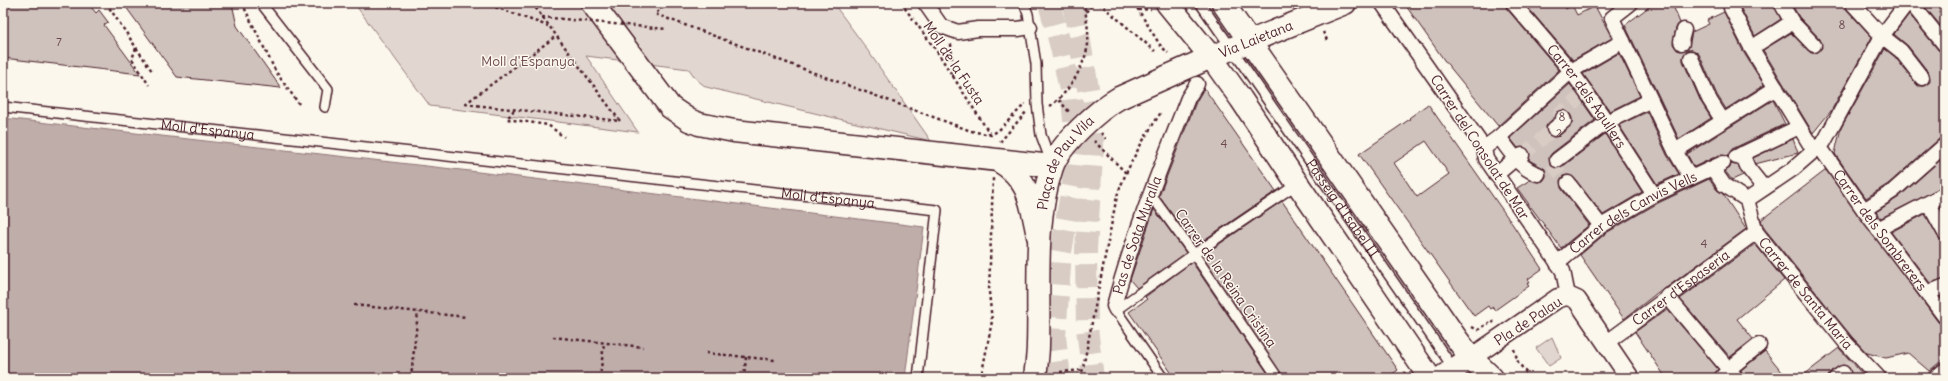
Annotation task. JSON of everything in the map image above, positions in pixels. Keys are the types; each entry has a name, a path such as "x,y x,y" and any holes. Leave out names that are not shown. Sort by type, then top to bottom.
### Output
{"street":[{"path":"592,3 662,99 679,114 699,124 734,131 1052,166"},
{"path":"925,3 940,26 958,32 978,29 1030,27"},
{"path":"1166,3 1230,49"},
{"path":"1222,3 1230,49"},
{"name":"Via Laietana","path":"1230,49 1345,3"},
{"name":"Carrer del Consolat de Mar","path":"1382,3 1484,148 1486,159 1496,175 1565,274 1568,296"},
{"name":"Carrer dels Agullers","path":"1514,3 1571,70 1582,95 1607,122 1654,195"},
{"path":"1631,3 1612,18 1675,151 1691,178"},
{"path":"1780,3 1792,22 1814,45"},
{"path":"1852,3 1882,36 1901,51 1922,78"},
{"path":"1747,200 1792,169 1818,145 1882,36 1907,3"},
{"path":"1911,3 1945,45"},
{"name":"Carrer dels Sombrerers","path":"1731,8 1752,49 1799,127 1818,145 1878,230 1945,317"},
{"path":"1759,44 1792,22"},
{"path":"1484,148 1499,137 1571,70 1623,41"},
{"name":"Plaça de Pau Vila","path":"1035,378 1038,345 1039,241 1041,220 1052,166 1067,143 1108,104 1152,82 1230,49"},
{"name":"Passeig d'Isabel II","path":"1230,49 1241,99 1297,184 1430,378"},
{"name":"Passeig d'Isabel II","path":"1230,49 1455,368 1492,378"},
{"path":"1691,58 1709,99 1723,121"},
{"name":"Pas de Sota Muralla","path":"1116,310 1114,306 1123,273 1188,98 1197,84"},
{"path":"1675,151 1776,88"},
{"path":"1557,160 1607,122 1651,100"},
{"name":"Carrer dels Canvis Vells","path":"1557,263 1601,226 1654,195 1799,127"},
{"name":"Carrer del Consolat de Mar","path":"1499,137 1519,157 1529,172 1538,174"},
{"path":"1864,210 1893,191 1945,145"},
{"path":"1496,175 1519,157"},
{"path":"996,160 1019,176 1025,186 1030,199 1039,241"},
{"path":"1754,229 1747,200 1724,185 1728,160 1748,168 1764,188"},
{"path":"1568,183 1601,226"},
{"path":"1878,230 1929,204 1945,194"},
{"path":"1929,204 1945,233"},
{"name":"Carrer d'Espaseria","path":"1606,343 1754,229"},
{"name":"Carrer de Santa Maria","path":"1754,229 1846,343 1848,368 1879,378"},
{"path":"1928,293 1945,286"},
{"name":"Pla de Palau","path":"1455,368 1558,298 1568,296 1577,300 1630,378"},
{"path":"1667,296 1729,376 1734,365 1759,346"},
{"name":"Plaça de Pau Vila","path":"1038,345 1056,375"},
{"path":"1935,378 1945,370"}],"lane":[{"path":"261,3 328,90 325,107"},
{"path":"1024,3 1030,27 1036,64 1037,104 1041,134 1052,166"},
{"path":"1200,3 1230,49"},
{"name":"Moll d'Espanya","path":"3,106 937,210 918,378"},
{"path":"1116,310 1194,254 1297,184"},
{"name":"Carrer de la Reina Cristina","path":"1151,195 1194,254 1278,378"},
{"name":"Pas de Sota Muralla","path":"1116,310 1163,378"}],"path":[{"path":"106,3 152,71"},
{"path":"242,3 276,72 299,104"},
{"path":"484,3 549,26"},
{"path":"532,3 620,122 465,104 556,36"},
{"path":"668,3 655,14 970,131 991,135 999,130 1026,104"},
{"name":"Moll de la Fusta","path":"901,3 936,50 991,135"},
{"path":"1046,109 1059,100 1081,66 1088,43 1084,3"},
{"path":"1086,13 1093,3"},
{"path":"1098,3 1155,51"},
{"path":"1134,3 1160,45 1168,53"},
{"path":"1138,10 1144,10"},
{"path":"542,17 666,29"},
{"path":"951,30 953,78"},
{"path":"1322,31 1328,42"},
{"path":"136,48 132,59 149,85"},
{"name":"Plaça de Pau Vila","path":"1059,100 1069,111"},
{"path":"981,378 992,321 989,292 996,160 1030,109"},
{"path":"514,110 507,119 548,125 564,137"},
{"path":"1081,378 1114,208 1126,173 1162,111"},
{"name":"Plaça de Pau Vila","path":"1100,133 1106,139"},
{"name":"Plaça de Pau Vila","path":"1094,140 1126,173"},
{"path":"354,305 466,317"},
{"path":"411,378 418,312"},
{"name":"Pla de Palau","path":"1469,323 1478,330 1492,320 1497,326"},
{"path":"553,337 643,347"},
{"path":"600,378 604,342"},
{"name":"Pla de Palau","path":"1512,345 1518,362 1530,378"},
{"path":"706,353 775,360"},
{"path":"744,378 746,357"},
{"path":"1056,375 1082,370"}],"green space":[{"name":"Moll d'Espanya","path":"354,3 833,3 931,141 706,87 696,79 689,69 586,56 638,132 430,106"},
{"path":"1552,337 1561,358 1549,366 1536,348"}],"shaded area":[{"path":"3,118 470,171 924,227 905,378 3,378"}],"building":[{"path":"3,3 88,3 96,13 99,10 108,22 104,25 140,74 3,58"},
{"path":"123,3 226,3 233,8 237,26 281,88 177,77"},
{"path":"1404,3 1505,3 1507,9 1559,70 1498,126 1444,60"},
{"path":"1524,3 1564,3 1566,9 1572,5 1577,15 1595,6 1612,38 1573,60"},
{"path":"1654,3 1672,3 1680,23 1676,28 1673,44 1677,50 1681,51 1689,47 1692,32 1709,24 1707,20 1724,12 1744,53 1764,85 1726,109 1717,95 1699,54 1692,50 1687,50 1683,57 1683,61 1701,102 1711,118 1679,139 1625,25"},
{"path":"1743,3 1773,3 1781,19 1755,36 1739,5"},
{"path":"1791,3 1844,3 1846,9 1872,37 1831,111 1813,133 1763,50 1791,33 1811,53 1816,53 1822,48 1820,39 1799,17"},
{"path":"1922,3 1945,3 1945,31"},
{"path":"1909,14 1938,50 1945,53 1945,137 1939,139 1888,184 1866,198 1835,154 1837,144 1841,128 1885,49 1895,57 1918,86 1924,86 1930,82 1929,73 1908,46 1894,34"},
{"path":"1619,53 1640,96 1610,111 1583,74"},
{"path":"1570,84 1595,120 1552,153 1549,157 1550,165 1554,168 1562,167 1605,134 1642,192 1603,215 1574,178 1567,175 1563,176 1560,180 1561,188 1589,225 1561,248 1517,188 1530,180 1539,182 1543,181 1546,177 1545,169 1529,160 1529,151 1523,147 1518,148 1510,138","holes":["1561,110 1569,112 1572,118 1572,124 1559,136 1551,137 1547,134 1546,126"]},
{"path":"1204,88 1276,191 1195,246 1159,196 1196,102"},
{"path":"1773,100 1785,124 1732,149 1728,156 1719,155 1694,167 1687,154"},
{"path":"1428,104 1542,269 1528,279 1530,282 1527,284 1529,286 1495,310 1493,307 1490,309 1488,306 1474,316 1359,154 1410,119 1409,118","holes":["1426,141 1449,174 1417,197 1394,163"]},
{"path":"1647,112 1667,155 1679,174 1657,184 1619,125"},
{"path":"1793,139 1798,153 1755,164 1753,158"},
{"path":"1945,156 1945,186 1881,218 1876,212 1899,197"},
{"path":"1731,164 1738,165 1743,175 1732,180 1725,171 1730,168"},
{"path":"1826,170 1938,322 1945,325 1945,358 1929,371 1908,353 1886,358 1867,353 1852,337 1764,228 1761,220"},
{"path":"1709,179 1717,190 1723,194 1746,229 1666,288 1662,289 1624,319 1580,255 1606,233 1658,203"},
{"path":"1282,201 1398,370 1387,378 1284,378 1202,256"},
{"path":"1154,209 1186,253 1137,288 1130,280"},
{"path":"1925,214 1938,237 1945,241 1945,278 1930,283 1891,232"},
{"path":"1755,244 1784,280 1737,319 1753,339 1730,357 1680,299"},
{"path":"1192,262 1271,378 1175,378 1129,312 1147,299 1145,297"},
{"path":"1667,309 1718,369 1713,378 1666,378 1635,332"},
{"path":"1839,348 1866,378 1850,378 1850,368 1843,365 1831,371 1828,378 1800,378"},
{"path":"1765,351 1787,378 1744,378 1741,370"}],"tunnel":[{"path":"1049,3 1061,47 1072,99 1077,150 1061,252 1055,337 1060,378"},
{"path":"1073,3 1091,105 1093,144 1086,249 1087,328 1093,378"},
{"path":"1563,118 1560,114 1580,97"},
{"path":"1522,155 1554,129"},
{"path":"1552,163 1568,183"},
{"path":"1843,373 1854,365"}]}
